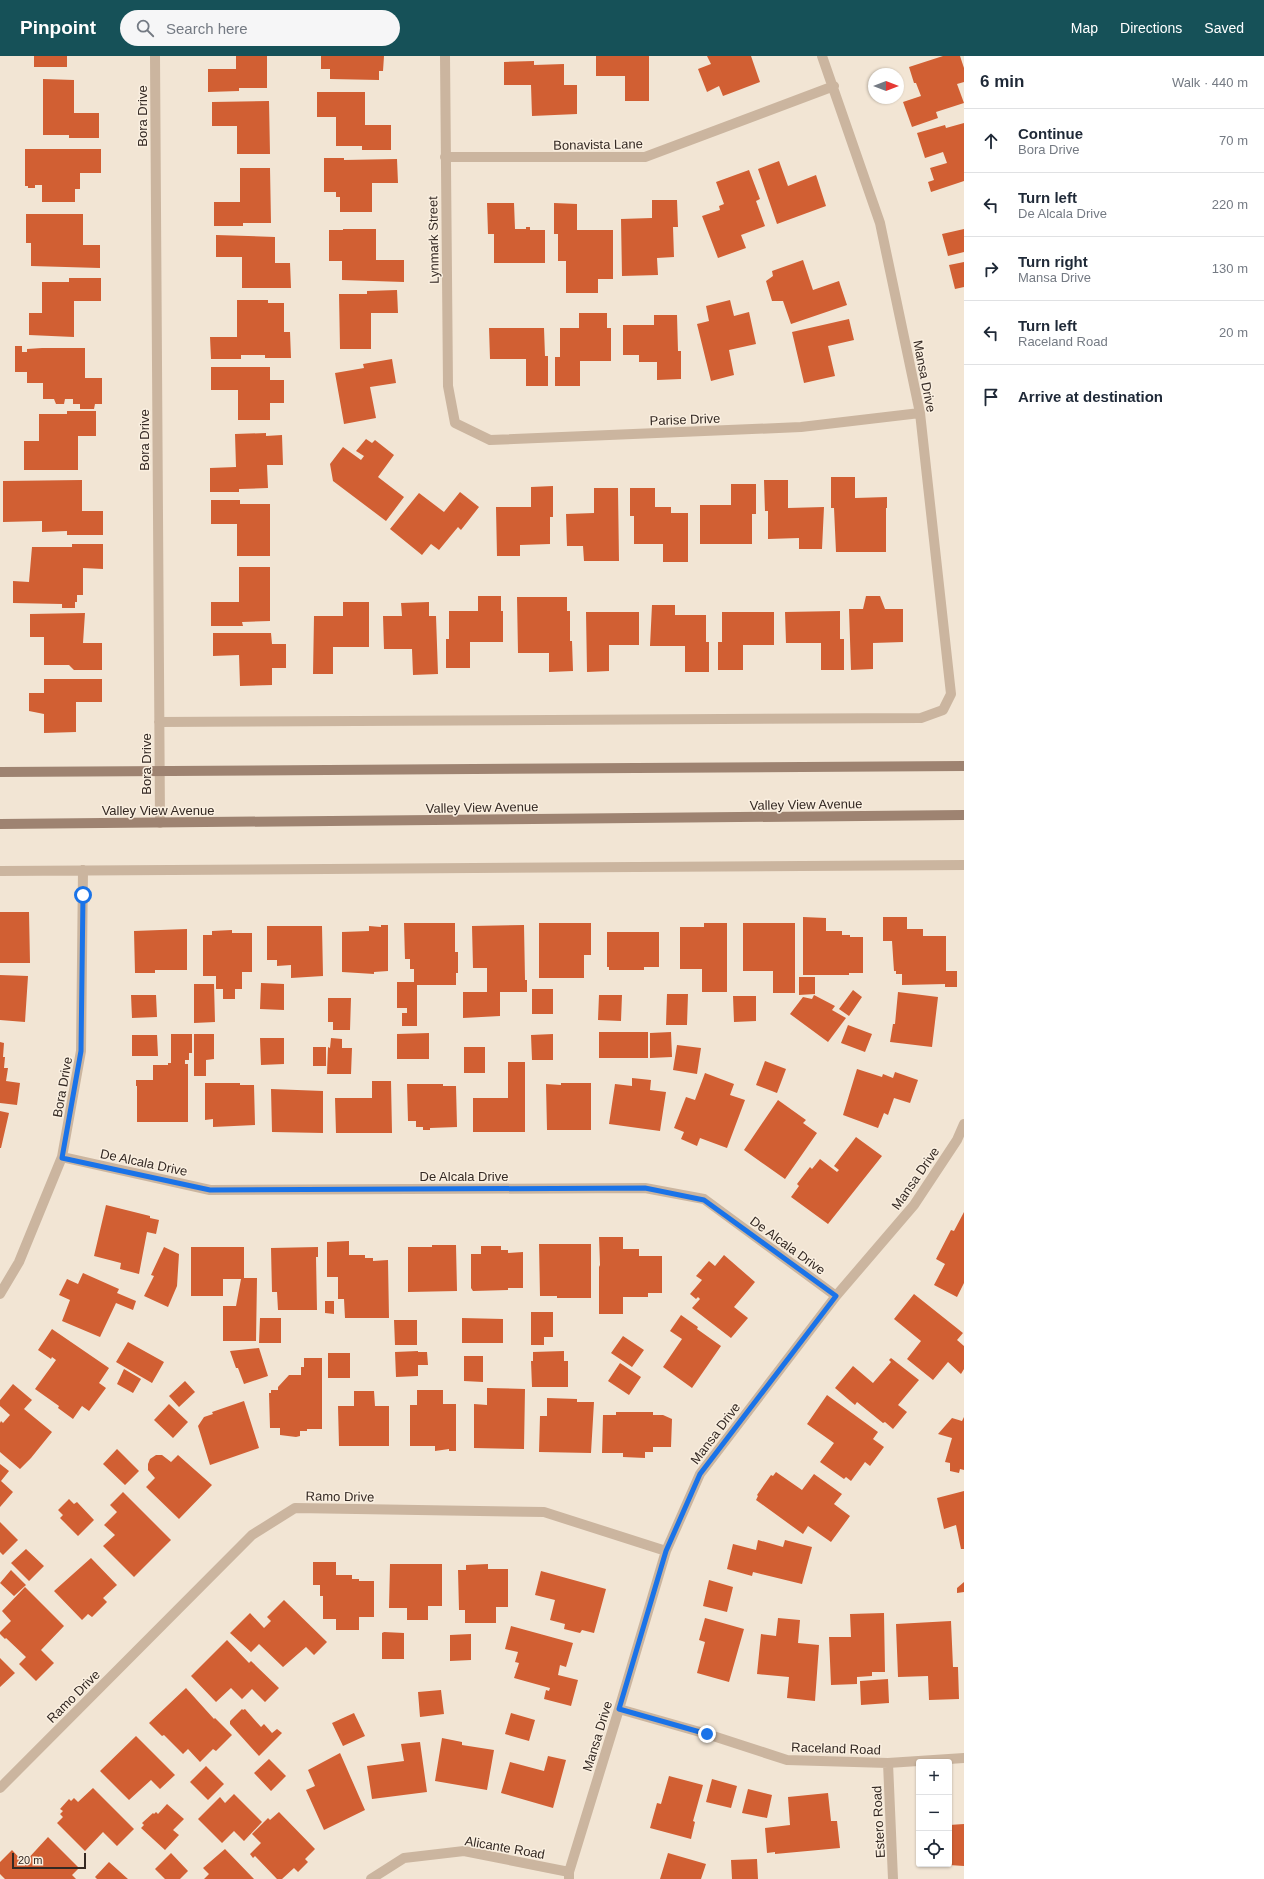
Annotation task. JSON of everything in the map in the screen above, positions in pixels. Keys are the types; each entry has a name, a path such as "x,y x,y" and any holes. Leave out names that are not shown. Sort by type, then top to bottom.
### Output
{"main road":[{"path":"0,772 964,766"},
{"name":"Valley View Avenue","path":"0,824 964,815"}],"street":[{"name":"Bora Drive","path":"155,56 160,823"},
{"name":"Lynmark Street","path":"445,56 448,386 455,423"},
{"name":"Mansa Drive","path":"159,722 921,718 943,710 951,694 920,413 880,223 834,86 822,56"},
{"name":"Bonavista Lane","path":"445,157 645,157 834,86"},
{"name":"Parise Drive","path":"455,423 490,440 801,427 920,413"},
{"path":"0,871 964,865"},
{"name":"Bora Drive","path":"0,1294 19,1262 62,1158 81,1051 83,870"},
{"name":"Mansa Drive","path":"569,1875 666,1551 700,1474 836,1296 914,1205 960,1142 964,1124"},
{"name":"De Alcala Drive","path":"62,1158 210,1190 645,1188 704,1200 836,1296"},
{"name":"Ramo Drive","path":"0,1788 252,1535 296,1508 544,1512 666,1551"},
{"name":"Raceland Road","path":"619,1709 707,1734 787,1760 888,1763 964,1758"},
{"name":"Estero Road","path":"888,1763 893,1879"},
{"name":"Alicante Road","path":"371,1879 404,1858 464,1851 569,1875"}],"building":[{"path":"34,56 67,56 67,67 34,67"},
{"path":"236,56 267,56 267,88 239,88 239,91 208,92 208,69 236,69"},
{"path":"321,56 384,56 383,71 379,71 379,80 330,79 330,69 321,69"},
{"path":"596,56 649,56 649,101 625,101 625,76 596,76"},
{"path":"707,56 751,56 760,82 723,96 719,86 707,92 698,69 711,64"},
{"path":"943,56 960,56 964,68 964,82 957,84 964,103 936,112 938,118 912,127 904,102 921,96 916,83 914,83 909,67"},
{"path":"534,61 534,65 564,64 564,85 577,85 577,114 532,116 531,85 504,85 504,62"},
{"path":"43,79 74,80 74,113 99,113 99,138 69,138 69,135 43,135"},
{"path":"317,92 365,92 365,125 391,125 391,150 362,150 362,146 336,146 336,117 317,117"},
{"path":"269,101 270,154 237,154 237,126 212,126 212,102"},
{"path":"964,123 964,181 931,192 928,182 934,180 930,168 947,163 943,152 925,158 917,133 945,125 946,128"},
{"path":"25,149 101,149 101,173 80,173 80,189 75,189 75,202 42,202 42,185 35,185 35,188 28,188 28,186 25,186"},
{"path":"324,158 344,158 344,160 397,159 398,183 372,183 372,212 340,212 340,197 336,197 336,192 324,192"},
{"path":"779,161 788,186 816,175 826,206 777,224 758,169"},
{"path":"240,168 270,168 271,223 243,223 243,226 214,226 214,202 240,202"},
{"path":"749,170 760,199 756,201 765,226 741,235 746,248 718,258 702,216 720,210 719,206 724,204 716,182"},
{"path":"652,200 677,200 678,227 673,227 674,257 657,258 658,275 622,276 621,219 652,218"},
{"path":"487,203 514,203 515,229 526,229 526,227 530,227 530,230 545,230 545,263 494,263 494,234 488,234"},
{"path":"554,203 577,204 577,230 613,230 613,279 598,279 598,293 566,293 566,261 558,261 558,234 554,234"},
{"path":"26,214 83,214 83,245 100,245 100,268 31,266 31,243 26,243"},
{"path":"376,229 376,260 404,260 404,282 342,280 342,261 329,261 329,230"},
{"path":"964,229 964,252 948,256 942,234"},
{"path":"216,235 275,237 275,263 290,263 291,288 242,288 242,257 216,257"},
{"path":"803,260 813,290 839,281 847,305 791,324 783,301 772,301 766,281 773,276 772,271"},
{"path":"964,262 964,287 955,289 949,265"},
{"path":"69,278 101,278 101,301 74,301 74,337 29,335 29,313 42,313 42,282 69,282"},
{"path":"397,290 398,313 371,313 371,349 340,349 339,294 367,294 367,291"},
{"path":"237,300 268,300 268,303 284,303 284,332 290,332 291,358 265,358 265,355 241,355 241,359 211,359 210,337 237,337"},
{"path":"730,300 734,316 749,312 756,344 729,350 734,375 711,381 697,324 709,321 706,306"},
{"path":"579,313 607,313 607,328 611,328 611,361 580,361 580,386 555,386 555,357 560,357 560,328 579,328"},
{"path":"654,315 677,315 678,351 681,351 681,379 657,380 657,362 639,362 639,355 623,355 623,325 654,325"},
{"path":"849,319 854,340 828,346 835,376 804,383 792,332"},
{"path":"489,328 544,328 545,356 548,356 548,386 526,386 526,359 490,359"},
{"path":"15,346 22,346 22,352 27,352 27,349 42,348 85,348 85,378 102,378 102,404 95,404 94,409 80,409 80,404 73,404 73,399 65,399 64,404 56,404 54,399 43,399 43,383 27,383 27,372 15,372"},
{"path":"392,359 396,383 370,387 376,418 344,424 335,373 364,368 363,364"},
{"path":"211,367 270,367 270,380 284,380 284,403 270,403 270,420 238,420 238,390 211,390"},
{"path":"67,411 96,411 96,436 78,436 78,470 24,470 24,441 39,441 39,414 67,414"},
{"path":"266,433 266,436 282,435 283,465 267,465 268,488 239,489 239,492 210,492 210,468 236,467 235,434"},
{"path":"366,439 372,443 375,440 394,455 378,477 404,497 386,521 333,481 330,464 343,447 361,460 364,456 356,451"},
{"path":"831,477 855,477 855,498 887,497 886,552 836,552 834,508 831,508"},
{"path":"82,480 82,511 103,511 103,535 67,535 67,531 42,532 42,521 3,522 3,481"},
{"path":"764,480 788,480 788,508 824,507 822,549 799,549 799,538 768,539 768,511 765,511"},
{"path":"731,484 756,484 756,514 752,514 752,544 700,544 700,505 731,505"},
{"path":"553,486 553,517 550,517 550,544 520,545 520,556 497,556 496,507 531,507 531,487"},
{"path":"594,488 618,488 619,561 584,561 583,546 567,546 566,514 594,513"},
{"path":"630,488 655,488 655,507 671,507 671,513 688,513 688,562 663,562 663,544 634,544 634,516 630,516"},
{"path":"460,492 479,507 461,530 458,527 439,550 431,544 422,555 390,529 419,493 444,512"},
{"path":"211,500 240,500 240,504 270,504 270,556 237,556 237,524 211,524"},
{"path":"72,544 103,544 103,569 83,568 83,595 77,595 75,608 62,608 62,604 13,603 13,581 29,582 32,547 72,547"},
{"path":"239,567 270,567 270,621 242,622 243,626 211,626 211,602 239,602"},
{"path":"478,596 501,596 501,611 503,611 503,642 470,642 470,668 446,668 446,639 449,639 449,611 478,611"},
{"path":"866,596 880,596 885,609 903,609 903,642 873,643 873,669 851,670 849,609 863,609"},
{"path":"517,597 567,597 567,611 570,611 570,641 572,641 573,671 549,672 549,653 518,653"},
{"path":"343,602 369,602 369,647 333,647 333,674 313,674 314,616 343,616"},
{"path":"429,602 429,616 436,616 438,674 413,675 412,649 384,649 383,616 402,616 401,603"},
{"path":"652,605 675,605 675,615 706,615 706,642 709,642 709,672 685,672 685,646 650,646"},
{"path":"840,611 840,639 844,639 844,670 821,670 821,643 786,643 785,612"},
{"path":"586,612 639,612 639,645 609,645 609,671 587,672"},
{"path":"722,612 774,612 774,645 743,645 743,670 718,670 718,642 722,642"},
{"path":"85,613 83,643 102,643 102,670 74,670 69,665 44,665 44,637 30,637 30,614"},
{"path":"213,633 271,633 272,644 286,644 286,668 272,668 272,685 240,686 239,655 213,656"},
{"path":"44,679 102,679 102,702 76,702 76,732 44,733 44,714 29,711 29,693 44,693"},
{"path":"0,912 29,912 30,963 0,963"},
{"path":"803,917 826,918 826,931 842,931 842,935 850,935 850,937 863,937 863,973 849,973 849,975 803,975"},
{"path":"883,917 907,917 907,929 923,929 923,936 946,936 946,971 957,971 957,987 945,987 945,984 902,985 902,974 896,974 896,971 894,971 892,941 883,941"},
{"path":"404,923 455,923 455,952 458,952 458,973 456,973 456,985 417,985 417,1026 402,1026 402,1013 407,1013 407,1008 397,1008 397,982 414,982 414,969 410,969 410,959 405,959"},
{"path":"539,923 591,923 591,955 584,955 584,978 539,978"},
{"path":"704,923 727,923 727,992 702,992 702,969 680,969 680,927 704,927"},
{"path":"743,923 795,923 795,993 773,993 773,971 743,971"},
{"path":"381,925 388,925 388,971 374,972 374,974 342,972 342,932 369,931 369,926 381,927"},
{"path":"524,925 525,980 527,980 527,992 500,992 500,1016 463,1018 463,992 487,992 487,968 473,968 472,926"},
{"path":"267,926 322,926 323,976 291,978 291,965 277,966 277,960 267,960"},
{"path":"187,929 187,970 155,970 155,973 135,973 134,931"},
{"path":"232,930 232,933 252,933 252,972 242,972 242,989 235,989 235,999 223,999 223,989 216,989 216,976 203,976 203,935 212,935 212,931"},
{"path":"607,932 659,932 659,967 644,967 644,970 609,970 609,967 607,967"},
{"path":"0,975 28,976 25,1022 0,1020"},
{"path":"799,977 815,977 815,994 799,995"},
{"path":"261,983 284,984 284,1010 260,1009"},
{"path":"194,984 214,984 215,1022 194,1023"},
{"path":"532,989 553,989 553,1014 532,1014"},
{"path":"853,990 862,997 849,1016 839,1009"},
{"path":"898,992 938,997 932,1047 890,1042 893,1024 895,1024"},
{"path":"667,994 688,994 687,1025 666,1025"},
{"path":"131,995 156,995 157,1017 132,1018"},
{"path":"599,995 622,995 621,1021 598,1020"},
{"path":"814,995 835,1006 832,1010 846,1018 828,1042 790,1014 803,997 812,999"},
{"path":"733,996 756,996 756,1021 734,1022"},
{"path":"328,998 351,998 350,1030 333,1030 333,1022 328,1022"},
{"path":"848,1025 872,1034 865,1052 841,1043"},
{"path":"599,1032 648,1032 648,1058 599,1058"},
{"path":"671,1032 672,1057 650,1058 650,1033"},
{"path":"429,1033 429,1059 397,1059 397,1034"},
{"path":"171,1034 192,1034 192,1053 189,1053 189,1060 185,1060 185,1064 188,1064 188,1122 137,1122 136,1080 153,1080 153,1065 168,1065 168,1063 171,1063"},
{"path":"194,1034 214,1034 214,1059 206,1060 206,1076 194,1076"},
{"path":"553,1034 553,1060 532,1060 531,1035"},
{"path":"132,1035 157,1035 158,1056 132,1056"},
{"path":"260,1038 284,1038 284,1064 261,1065"},
{"path":"331,1038 342,1039 342,1048 352,1048 351,1074 327,1074 328,1047 330,1048"},
{"path":"0,1042 4,1043 4,1068 8,1068 6,1081 20,1083 17,1105 0,1103"},
{"path":"677,1045 701,1048 697,1074 673,1070"},
{"path":"313,1047 326,1047 326,1066 313,1066"},
{"path":"464,1047 485,1047 485,1073 464,1073"},
{"path":"765,1061 786,1069 777,1093 756,1085"},
{"path":"508,1062 525,1062 525,1132 473,1132 473,1098 508,1098"},
{"path":"857,1069 882,1077 883,1074 893,1078 895,1072 918,1080 910,1103 894,1098 888,1115 884,1113 878,1128 843,1115"},
{"path":"705,1073 734,1084 730,1095 745,1100 727,1148 700,1138 697,1146 681,1139 684,1132 674,1128 686,1097 695,1100"},
{"path":"632,1078 651,1080 650,1090 666,1092 660,1131 609,1124 615,1084 632,1086"},
{"path":"372,1081 391,1081 392,1133 336,1133 335,1098 372,1098"},
{"path":"205,1083 240,1083 240,1085 254,1085 255,1125 213,1127 213,1119 205,1120"},
{"path":"561,1083 591,1083 591,1130 547,1130 546,1084 561,1085"},
{"path":"407,1084 443,1084 443,1086 456,1086 457,1127 430,1128 430,1130 423,1130 423,1127 416,1127 416,1121 408,1121"},
{"path":"271,1089 323,1091 323,1133 272,1132"},
{"path":"778,1100 806,1120 803,1123 817,1133 785,1179 744,1150"},
{"path":"0,1111 9,1113 1,1148 0,1148"},
{"path":"856,1137 882,1156 828,1224 791,1197 799,1186 797,1184 810,1167 812,1169 820,1159 837,1172 839,1170 834,1166"},
{"path":"106,1205 150,1216 150,1218 159,1220 156,1234 147,1232 139,1274 120,1269 121,1263 94,1256"},
{"path":"964,1212 964,1283 957,1297 934,1285 945,1264 936,1259 951,1230 954,1231"},
{"path":"599,1237 623,1237 623,1249 639,1249 639,1256 662,1256 662,1293 648,1293 648,1297 623,1297 623,1314 599,1314"},
{"path":"349,1241 349,1255 365,1255 365,1258 373,1258 373,1261 388,1260 389,1318 345,1318 344,1299 338,1299 338,1277 327,1277 327,1242"},
{"path":"539,1244 591,1244 591,1298 557,1298 557,1296 540,1296"},
{"path":"432,1245 456,1245 457,1291 408,1292 408,1247 432,1247"},
{"path":"481,1246 501,1246 501,1250 508,1250 508,1253 523,1252 523,1288 473,1291 471,1288 471,1254 481,1254"},
{"path":"164,1247 179,1254 177,1286 168,1307 144,1296 154,1276 151,1275"},
{"path":"191,1247 244,1247 244,1278 257,1278 256,1341 223,1341 223,1306 236,1306 241,1279 223,1279 223,1296 191,1296"},
{"path":"318,1247 318,1257 316,1257 317,1310 278,1310 277,1292 272,1292 271,1248"},
{"path":"724,1255 755,1282 734,1307 748,1318 731,1338 692,1308 700,1299 698,1297 696,1299 690,1294 702,1280 696,1276 709,1261 715,1266"},
{"path":"83,1273 119,1289 117,1293 136,1301 133,1310 116,1303 100,1337 62,1321 70,1300 59,1295 67,1279 78,1284"},
{"path":"914,1294 963,1333 957,1340 964,1346 964,1369 961,1374 948,1362 933,1380 907,1359 921,1341 894,1319"},
{"path":"325,1301 334,1301 334,1314 325,1313"},
{"path":"531,1312 553,1312 553,1337 544,1337 544,1345 531,1345"},
{"path":"681,1315 698,1327 697,1329 721,1346 692,1388 663,1367 682,1339 670,1331"},
{"path":"260,1318 281,1318 281,1343 259,1343"},
{"path":"462,1318 503,1319 503,1343 462,1343"},
{"path":"394,1320 417,1320 417,1345 395,1345"},
{"path":"52,1329 109,1368 99,1383 106,1388 89,1411 82,1406 73,1419 58,1408 59,1406 35,1389 56,1360 52,1357 51,1359 38,1350"},
{"path":"623,1336 644,1350 632,1367 611,1353"},
{"path":"128,1342 164,1362 152,1383 116,1362"},
{"path":"259,1348 268,1376 244,1384 230,1351"},
{"path":"564,1351 564,1361 568,1361 568,1387 532,1387 531,1361 533,1361 533,1352"},
{"path":"395,1352 427,1352 428,1365 418,1365 418,1376 396,1377"},
{"path":"328,1353 350,1353 350,1378 328,1378"},
{"path":"464,1356 483,1356 483,1382 464,1381"},
{"path":"304,1358 322,1358 322,1429 307,1429 307,1431 300,1431 300,1436 296,1437 280,1435 280,1428 270,1428 269,1393 271,1393 271,1390 278,1390 278,1387 289,1375 301,1375 301,1367 304,1367"},
{"path":"891,1358 919,1380 898,1405 907,1412 893,1429 885,1422 883,1423 857,1402 855,1405 835,1388 853,1366 873,1383 891,1362 889,1360"},
{"path":"620,1363 641,1377 629,1395 608,1381"},
{"path":"124,1369 141,1379 133,1393 117,1384"},
{"path":"185,1381 195,1392 179,1407 169,1396"},
{"path":"13,1384 32,1400 24,1409 52,1432 20,1469 0,1452 0,1423 1,1421 3,1423 10,1415 0,1406 0,1400"},
{"path":"487,1388 525,1389 524,1449 474,1448 474,1404 487,1405"},
{"path":"417,1390 443,1390 443,1404 456,1404 456,1451 449,1451 449,1449 435,1451 435,1446 410,1446 410,1405 417,1405"},
{"path":"354,1391 374,1391 375,1406 389,1406 389,1446 339,1446 338,1406 354,1406"},
{"path":"827,1395 878,1432 873,1439 884,1447 870,1466 865,1462 851,1481 846,1477 844,1479 820,1462 834,1443 807,1424"},
{"path":"547,1398 577,1399 577,1402 594,1402 591,1453 539,1452 540,1416 547,1416"},
{"path":"244,1401 259,1448 210,1465 198,1426 204,1417 213,1414 212,1412"},
{"path":"169,1404 188,1422 173,1438 154,1420"},
{"path":"616,1412 653,1412 653,1415 663,1415 672,1419 671,1447 653,1447 653,1452 645,1452 645,1458 623,1457 623,1453 602,1453 603,1415 616,1415"},
{"path":"964,1417 964,1470 960,1469 959,1473 950,1471 950,1463 945,1462 952,1438 938,1434 952,1418 962,1421"},
{"path":"117,1449 139,1471 125,1485 103,1464"},
{"path":"156,1455 162,1455 171,1462 178,1455 212,1485 179,1519 146,1487 155,1478 148,1470 148,1464 150,1459"},
{"path":"0,1464 9,1471 1,1481 13,1492 0,1507"},
{"path":"776,1472 802,1490 814,1474 842,1494 834,1504 850,1516 831,1542 808,1526 803,1534 756,1500 757,1495 771,1475 773,1476"},
{"path":"964,1491 964,1549 961,1549 956,1525 944,1529 937,1498"},
{"path":"123,1492 171,1540 134,1577 103,1546 115,1535 104,1525 117,1512 110,1505"},
{"path":"69,1499 74,1504 77,1502 94,1520 78,1536 60,1518 63,1515 58,1510"},
{"path":"0,1522 18,1540 3,1555 0,1552"},
{"path":"758,1540 783,1547 785,1540 812,1547 802,1584 753,1572 752,1576 727,1569 733,1544 756,1550"},
{"path":"26,1549 44,1566 29,1581 11,1563"},
{"path":"91,1558 117,1585 103,1598 107,1602 92,1617 88,1614 82,1620 54,1591"},
{"path":"313,1562 336,1562 336,1575 352,1575 352,1579 359,1579 359,1581 374,1581 374,1617 359,1617 359,1630 336,1630 336,1619 323,1619 323,1596 320,1596 320,1585 313,1585"},
{"path":"390,1564 442,1564 442,1606 428,1606 428,1620 407,1620 407,1608 389,1608"},
{"path":"488,1564 488,1569 508,1569 508,1607 496,1607 496,1623 465,1623 465,1610 459,1610 458,1570 466,1570 466,1565"},
{"path":"11,1570 26,1585 14,1596 0,1583"},
{"path":"541,1571 606,1589 594,1633 582,1630 580,1633 564,1629 565,1624 550,1620 555,1600 535,1595"},
{"path":"709,1580 733,1587 727,1612 703,1606"},
{"path":"964,1582 964,1592 957,1593 957,1588"},
{"path":"25,1587 64,1626 41,1650 54,1663 36,1681 19,1664 26,1657 0,1634 0,1632 11,1621 2,1611"},
{"path":"284,1600 327,1642 314,1655 306,1647 283,1667 259,1644 251,1652 230,1633 250,1613 264,1628 271,1621 267,1617"},
{"path":"884,1613 885,1672 872,1672 872,1676 857,1677 857,1684 831,1685 829,1637 851,1637 850,1614"},
{"path":"705,1618 744,1629 729,1682 697,1673 705,1642 699,1640"},
{"path":"778,1618 800,1620 798,1643 819,1645 815,1701 787,1698 789,1677 757,1674 761,1634 776,1636"},
{"path":"951,1621 953,1667 958,1667 959,1699 929,1700 928,1676 898,1677 896,1624"},
{"path":"511,1626 573,1643 566,1667 560,1665 558,1675 578,1680 571,1706 544,1699 546,1690 549,1691 550,1688 514,1678 519,1663 515,1662 518,1652 505,1649"},
{"path":"382,1633 404,1633 404,1659 382,1659"},
{"path":"471,1634 471,1660 450,1661 450,1635"},
{"path":"227,1640 249,1663 251,1661 279,1688 265,1702 252,1689 242,1699 231,1688 216,1702 191,1676"},
{"path":"0,1658 15,1673 0,1687"},
{"path":"888,1679 889,1703 861,1705 860,1681"},
{"path":"186,1688 214,1719 215,1718 232,1735 216,1751 213,1749 200,1762 188,1749 183,1754 164,1735 162,1736 149,1723"},
{"path":"441,1690 444,1714 420,1717 418,1692"},
{"path":"242,1709 245,1709 261,1727 264,1724 272,1733 277,1729 282,1733 259,1756 230,1724 230,1721"},
{"path":"354,1713 365,1736 343,1746 332,1723"},
{"path":"511,1713 535,1720 529,1741 505,1734"},
{"path":"136,1736 175,1775 160,1789 151,1780 129,1800 100,1771"},
{"path":"442,1738 462,1742 462,1745 494,1750 487,1790 435,1781"},
{"path":"420,1742 427,1792 372,1799 367,1766 404,1761 401,1744"},
{"path":"340,1753 365,1810 324,1830 306,1790 315,1786 308,1770"},
{"path":"548,1756 566,1760 553,1808 501,1793 510,1762 544,1771"},
{"path":"269,1759 286,1776 271,1791 254,1773"},
{"path":"206,1766 224,1784 208,1800 190,1782"},
{"path":"669,1776 703,1785 693,1821 695,1822 691,1839 650,1828 657,1803 661,1804"},
{"path":"712,1779 737,1786 731,1808 706,1802"},
{"path":"93,1788 134,1829 117,1846 103,1832 85,1851 57,1823 63,1817 60,1814 63,1811 60,1809 69,1799 71,1801 74,1798 78,1802"},
{"path":"748,1789 772,1795 767,1818 742,1813"},
{"path":"828,1793 831,1821 837,1821 840,1848 775,1854 775,1852 767,1853 765,1828 790,1825 788,1797"},
{"path":"234,1794 262,1822 244,1841 234,1831 222,1843 198,1819 220,1797 225,1803"},
{"path":"167,1804 184,1819 173,1830 179,1835 165,1850 141,1828 144,1825 142,1823 153,1813 154,1814 156,1812 158,1814"},
{"path":"279,1812 315,1849 305,1859 308,1862 298,1872 294,1868 282,1879 277,1879 255,1856 253,1858 250,1854 261,1843 252,1834 268,1818 270,1820"},
{"path":"964,1824 964,1866 952,1865 952,1825"},
{"path":"48,1837 79,1868 72,1875 76,1879 5,1879 0,1874 0,1862 12,1850 24,1863"},
{"path":"225,1849 254,1879 204,1879 209,1874 203,1868"},
{"path":"171,1853 188,1871 180,1879 165,1879 155,1869"},
{"path":"668,1853 706,1864 701,1879 660,1879"},
{"path":"757,1859 758,1879 732,1879 731,1860"},
{"path":"109,1862 128,1879 97,1879 95,1877"}],"route":[{"path":"83,895 81,1051 62,1158 210,1190 645,1188 704,1200 836,1296 700,1474 666,1551 619,1709 707,1734"}]}
